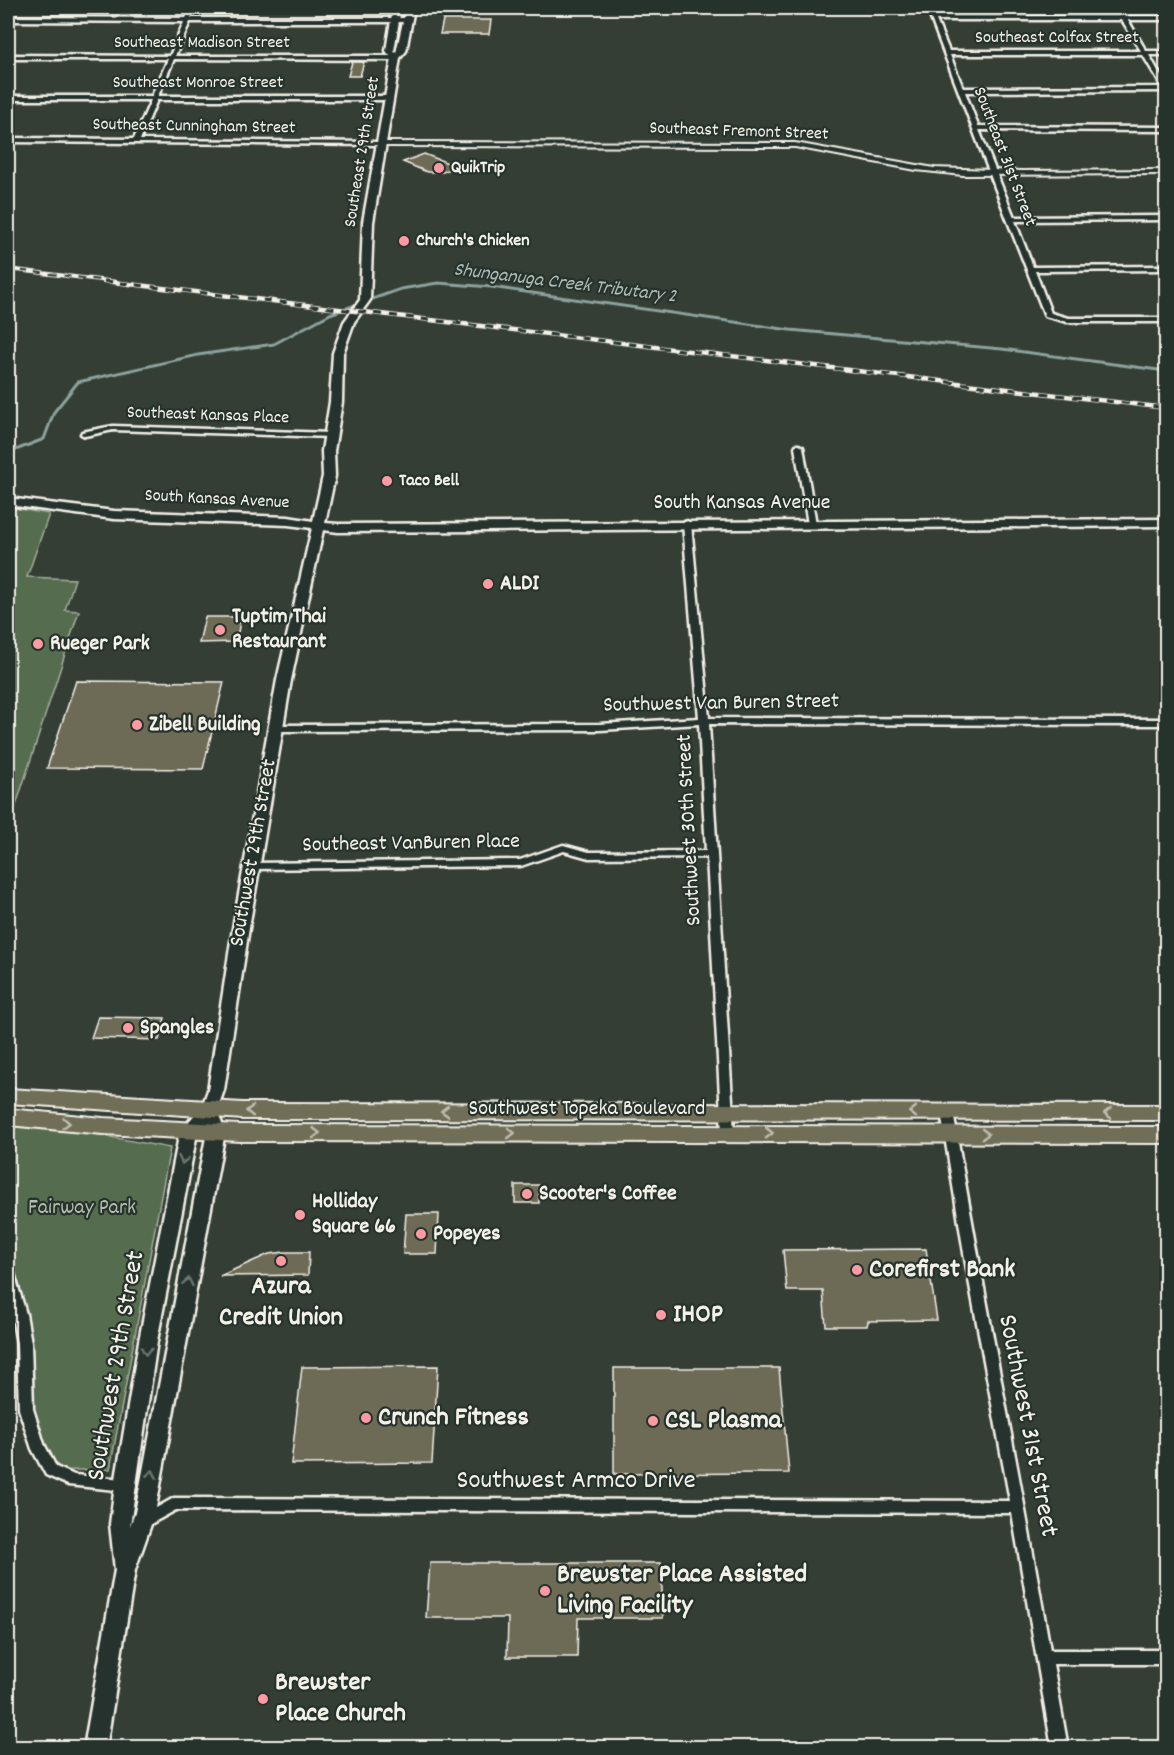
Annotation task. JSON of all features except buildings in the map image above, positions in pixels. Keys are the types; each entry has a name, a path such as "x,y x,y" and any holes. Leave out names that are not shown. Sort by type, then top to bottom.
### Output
{"main road":[{"name":"Southeast 29th Street","path":"396,58 390,51 397,8"},
{"name":"Southeast 29th Street","path":"317,526 323,510 329,476 327,458 336,402 338,353 349,322 365,300 368,222 396,58 402,51 410,8"},
{"name":"South Kansas Avenue","path":"8,501 114,514 146,523 290,531 317,526 1167,523"},
{"name":"Southwest 29th Street","path":"125,1570 120,1524 148,1341 189,1131 209,1110 216,1090 276,728 317,526"},
{"name":"Southwest Topeka Boulevard","path":"8,1096 209,1110 1167,1113"},
{"name":"Southwest 29th Street","path":"95,1748 125,1570 141,1524 216,1132 209,1110"},
{"name":"Southwest Topeka Boulevard","path":"8,1117 216,1132 1167,1135"}],"street":[{"path":"136,141 193,8"},
{"name":"Southeast 31st Street","path":"929,8 1046,311 1051,316 1067,320 1167,320"},
{"path":"1118,8 1167,89"},
{"path":"933,18 1167,18"},
{"path":"8,19 408,20"},
{"name":"Southeast Colfax Street","path":"947,53 1167,52"},
{"name":"Southeast Madison Street","path":"8,57 396,58"},
{"path":"960,90 1167,89"},
{"name":"Southeast Monroe Street","path":"8,98 389,98"},
{"path":"977,128 1167,129"},
{"name":"Southeast Cunningham Street","path":"8,140 381,144"},
{"name":"Southeast Fremont Street","path":"381,144 795,146 832,150 916,168 992,172 1167,172"},
{"path":"1010,219 1167,218"},
{"path":"1030,269 1167,268"},
{"name":"Southeast Kansas Place","path":"85,434 113,428 331,435"},
{"path":"799,447 812,524"},
{"name":"Southwest 30th Street","path":"687,524 704,721 728,1133"},
{"name":"Southwest Van Buren Street","path":"276,728 600,727 704,721 1167,722"},
{"name":"Southeast VanBuren Place","path":"252,866 521,863 563,848 590,855 711,855"},
{"name":"Southwest 31st Street","path":"947,1112 949,1134 1060,1748"},
{"path":"8,1273 20,1314 24,1343 26,1409 37,1444 51,1471 73,1481 125,1485"},
{"name":"Southwest Armco Drive","path":"141,1524 174,1504 1018,1507"},
{"path":"1043,1657 1167,1657"}],"green space":[{"name":"Rueger Park","path":"8,507 49,514 27,577 75,579 65,610 79,611 8,830"},
{"name":"Fairway Park","path":"8,1118 170,1148 110,1469 51,1471 26,1409 19,1314 8,1284"}],"waterway":[{"name":"Shunganuga Creek Tributary 2","path":"8,453 44,439 54,412 78,382 198,355 274,344 330,314 401,289 438,283 491,287 790,330 1002,349 1166,371"}],"railway":[{"path":"8,269 117,282"},
{"path":"104,281 1166,408"}],"place":[{"name":"QuikTrip","path":"439,168"},
{"name":"Church's Chicken","path":"404,241"},
{"name":"Taco Bell","path":"387,481"},
{"name":"ALDI","path":"488,584"},
{"name":"Tuptim Thai Restaurant","path":"220,630"},
{"name":"Rueger Park","path":"38,644"},
{"name":"Zibell Building","path":"137,725"},
{"name":"Spangles","path":"128,1028"},
{"name":"Scooter's Coffee","path":"527,1194"},
{"name":"Holliday Square 66","path":"300,1215"},
{"name":"Popeyes","path":"421,1234"},
{"name":"Azura Credit Union","path":"281,1261"},
{"name":"Corefirst Bank","path":"857,1270"},
{"name":"IHOP","path":"661,1315"},
{"name":"Crunch Fitness","path":"366,1418"},
{"name":"CSL Plasma","path":"653,1421"},
{"name":"Brewster Place Assisted Living Facility","path":"545,1591"},
{"name":"Brewster Place Church","path":"263,1699"}]}
